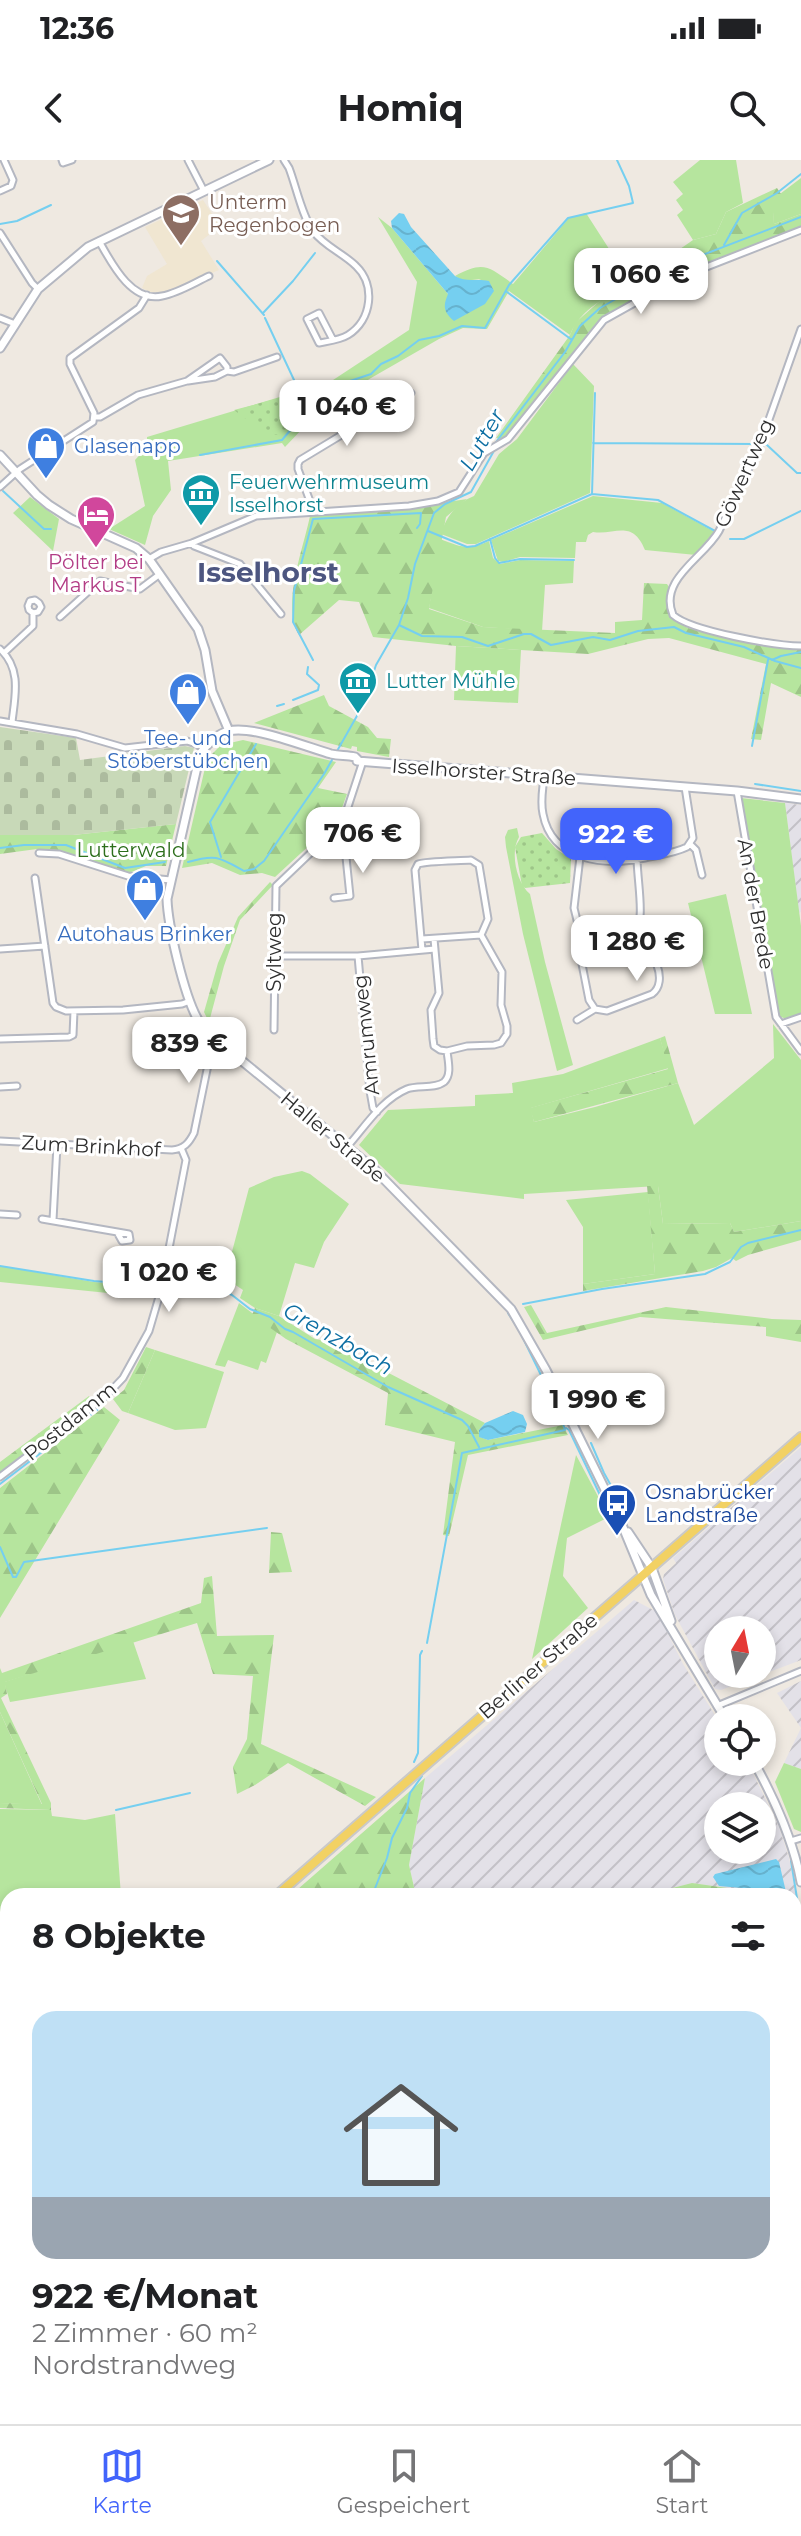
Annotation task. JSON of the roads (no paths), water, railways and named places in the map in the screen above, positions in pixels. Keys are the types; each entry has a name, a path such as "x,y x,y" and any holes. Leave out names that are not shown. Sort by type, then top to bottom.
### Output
{"main road":[{"name":"Berliner Straße","path":"285,1888 801,1437"}],"street":[{"path":"0,191 11,186 13,180 4,160"},
{"path":"62,160 63,163 72,160"},
{"path":"188,160 204,191"},
{"path":"0,348 38,289 82,251 269,160"},
{"path":"284,160 311,229 356,266 368,288 369,305 362,321 351,334 333,340 319,343 307,319 319,313 333,340"},
{"path":"149,559 256,516 409,506 438,501 459,492 484,453 508,439 604,320 681,277 801,230"},
{"path":"0,233 38,289"},
{"path":"99,241 123,279 147,295 165,296 209,276"},
{"path":"95,417 70,358 139,308 147,295"},
{"path":"0,318 15,324"},
{"name":"Göwertweg","path":"801,329 760,445 719,531 674,583 670,602 673,615 689,625 801,646"},
{"path":"95,417 138,395 187,381 215,377 227,371 234,372 277,357"},
{"path":"187,381 220,358 227,371"},
{"path":"314,512 298,469 300,460 411,393"},
{"path":"0,487 15,472 93,422 95,417"},
{"path":"0,455 37,495 66,516 136,548 149,559 198,629 212,691 229,731 205,747 187,741 125,748 77,734 0,721"},
{"path":"192,543 240,564 281,614"},
{"path":"60,617 100,581 140,589 160,574"},
{"path":"12,722 17,677 2,651 33,626 33,613"},
{"name":"Isselhorster Straße","path":"229,731 259,733 360,761 737,791 801,799"},
{"name":"Haller Straße","path":"205,747 196,767 167,899 190,1001 201,1024 375,1170 511,1309 546,1370 620,1520 642,1577"},
{"name":"Syltweg","path":"274,1030 276,886 343,822 360,761"},
{"path":"544,776 542,798 546,824 561,845 580,857 603,862 681,850 690,844 692,830 685,787"},
{"name":"An der Brede","path":"737,791 776,1017 781,1024"},
{"path":"334,898 350,896 344,838 337,829"},
{"path":"690,844 696,850 702,875"},
{"path":"39,853 59,854 128,876 171,880"},
{"path":"580,857 574,900 576,921 584,949 581,959 589,1000 595,1009"},
{"path":"635,942 642,918 637,859"},
{"path":"422,950 415,870 424,861 471,860 479,865 488,919 481,935"},
{"path":"35,878 53,1003 60,1010 123,1010 190,1001"},
{"path":"422,939 481,935"},
{"path":"434,939 439,993 431,1010 433,1039 434,1046 447,1051 467,1046 494,1045 501,1043 507,1034 501,1005 502,972 481,935"},
{"path":"577,1020 595,1009 607,1011 652,994 659,987 655,962 644,946 624,940 584,949"},
{"path":"0,949 45,946"},
{"path":"275,956 358,956 435,949"},
{"name":"Amrumweg","path":"347,1148 377,1112 373,1108 370,1091 358,956"},
{"path":"0,1039 69,1037 74,1030 74,1011"},
{"path":"801,1017 781,1024 801,1051"},
{"name":"Postdamm","path":"0,1477 116,1387 143,1343 161,1290 186,1160 181,1148 190,1142 194,1133 210,1055 219,1042"},
{"path":"377,1112 398,1093 416,1086 438,1085 446,1080 449,1074 447,1051"},
{"path":"0,1087 17,1086"},
{"name":"Zum Brinkhof","path":"0,1141 181,1148"},
{"path":"53,1220 57,1145"},
{"path":"0,1214 17,1215"},
{"path":"42,1219 116,1231"},
{"name":"Haller Straße","path":"620,1520 652,1568"},
{"path":"652,1568 680,1644"},
{"path":"642,1577 716,1704"},
{"path":"722,1704 801,1671"},
{"path":"762,1776 791,1841 801,1882"},
{"path":"791,1841 801,1838"}],"water":[{"path":"399,213 404,214 411,227 455,276 489,281 494,291 485,304 454,321 450,317 445,308 448,294 392,228 391,221"},
{"path":"513,1411 523,1415 527,1424 525,1432 488,1440 479,1437 479,1430 485,1423"},
{"path":"776,1859 785,1888 719,1886 713,1877 756,1864 776,1864"}],"waterway":[{"path":"200,455 282,440 298,421 347,382 371,374 419,340 462,326 485,328 509,285 568,218 633,203 617,160"},
{"name":"Lutter","path":"724,245 742,213 777,193 801,174"},
{"path":"0,224 17,221 51,205"},
{"name":"Lutter","path":"496,442 565,352 580,326 600,308 674,266 801,217"},
{"path":"263,313 315,253"},
{"path":"217,261 264,315"},
{"path":"507,292 572,340"},
{"path":"265,318 309,412"},
{"path":"592,494 595,393"},
{"path":"593,443 756,444"},
{"path":"763,444 797,473 801,473"},
{"name":"Lutter","path":"188,862 217,858 244,871 254,869 264,861 324,774 362,707 376,665 399,625 415,564 434,513 471,492 495,449"},
{"path":"3,491 44,529 51,529"},
{"path":"428,531 467,547 475,546 592,494 658,500 715,531"},
{"path":"730,539 744,539 801,511"},
{"path":"313,660 293,622 294,591 313,519 421,513 417,528"},
{"path":"490,539 499,563 520,559 574,560"},
{"path":"399,625 422,636 462,637 488,646 524,634 531,634 551,645 593,637 610,640 638,631 674,627 686,633 744,647 775,661 801,668"},
{"path":"772,660 801,652"},
{"path":"752,746 768,660"},
{"path":"293,700 318,690 319,685 307,674 308,667"},
{"path":"277,706 284,704"},
{"path":"221,857 210,822 256,744"},
{"path":"755,784 801,791"},
{"name":"Lutter","path":"0,848 66,845 125,868 165,862"},
{"path":"523,1304 705,1274 730,1262 748,1243 801,1230"},
{"name":"Grenzbach","path":"0,1266 94,1281 154,1286"},
{"name":"Grenzbach","path":"166,1288 183,1291 203,1284 232,1295 250,1309 270,1317 285,1329 388,1387 462,1420 479,1447"},
{"path":"508,1313 517,1327"},
{"path":"427,1643 462,1453 565,1430 520,1332"},
{"path":"0,1484 101,1407"},
{"path":"566,1428 610,1516"},
{"path":"591,1443 624,1509"},
{"path":"0,1547 13,1577 16,1577 24,1562 267,1528"},
{"path":"414,1762 418,1753 422,1651"},
{"path":"375,1888 410,1793 422,1776"},
{"path":"116,1810 190,1793"},
{"path":"791,1861 795,1888"}],"place":[{"name":"Unterm Regenbogen","path":"181,247"},
{"name":"Glasenapp","path":"46,480"},
{"name":"Feuerwehrmuseum Isselhorst","path":"201,527"},
{"name":"Pölter bei Markus T","path":"96,549"},
{"name":"Lutter Mühle","path":"358,715"},
{"name":"Tee- und Stöberstübchen","path":"188,726"},
{"name":"Autohaus Brinker","path":"145,922"},
{"name":"Osnabrücker Landstraße","path":"617,1537"}],"district":[{"name":"Isselhorst","path":"268,572"}],"park label":[{"name":"Lutterwald","path":"131,850"}]}
